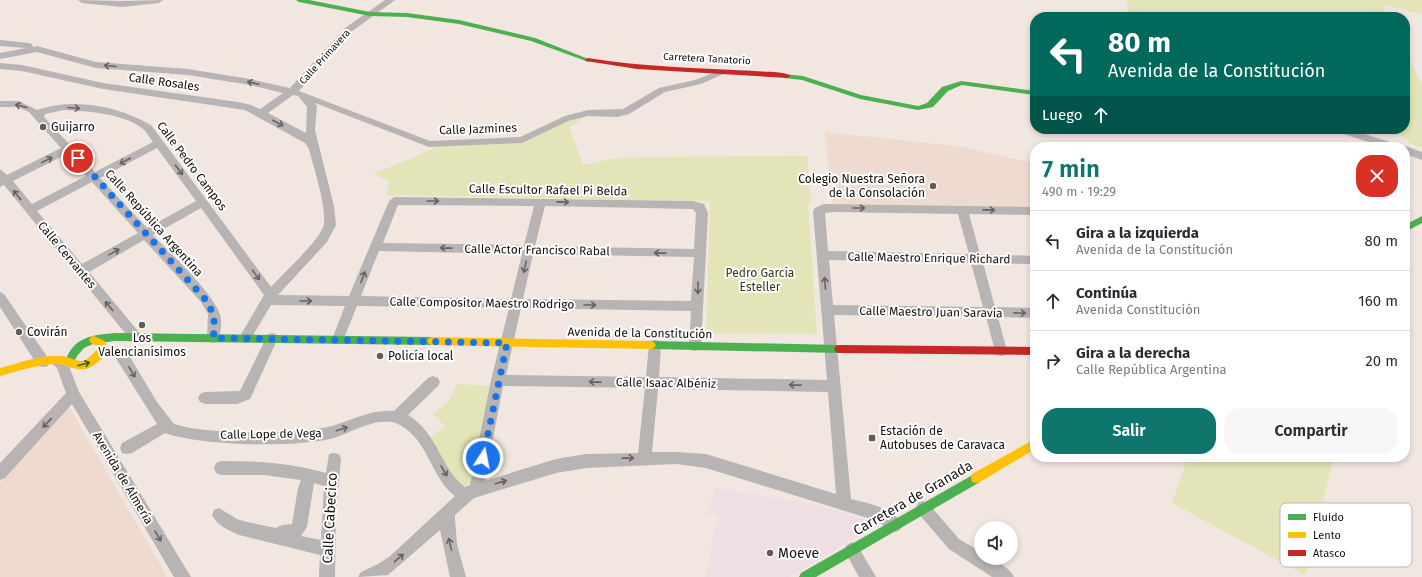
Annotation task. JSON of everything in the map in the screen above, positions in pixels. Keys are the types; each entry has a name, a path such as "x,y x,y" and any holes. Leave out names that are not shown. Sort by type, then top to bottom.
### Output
{"street":[{"path":"82,0 122,4 159,0"},
{"name":"Carretera Tanatorio","path":"299,0 370,14 407,15 459,22 533,39 582,59 597,62 721,73 747,72 804,78 860,97 918,108 930,105 945,89 961,83 1030,91"},
{"name":"Calle Primavera","path":"260,114 297,91 348,30 391,0"},
{"path":"0,43 30,47 28,50 0,56"},
{"name":"Calle Jazmines","path":"28,50 45,50 96,65 212,74 297,91 429,144 516,142 565,119 588,113 616,114 626,112 662,90 698,82 721,73"},
{"name":"Calle Rosales","path":"0,66 22,68 129,90 238,105 260,114 296,133 306,139 314,148"},
{"path":"245,338 269,298 323,239 329,230 326,195 310,126 312,112 311,103 297,91"},
{"path":"312,112 325,102"},
{"name":"Calle República Argentina","path":"0,104 25,106 39,117 147,234 205,299 214,313 215,324 213,338"},
{"name":"Calle Pedro Campos","path":"39,117 41,112 59,107 119,114 140,122 147,127 203,202 269,298"},
{"path":"296,133 307,131 310,126"},
{"path":"1337,134 1357,142"},
{"path":"1348,134 1367,142"},
{"path":"1353,134 1379,142"},
{"path":"29,210 159,143"},
{"path":"2,179 69,149"},
{"path":"1410,152 1422,156"},
{"path":"1410,157 1422,159"},
{"path":"1410,158 1422,163"},
{"name":"Calle Cervantes","path":"2,179 134,335"},
{"name":"Calle Escultor Rafael Pi Belda","path":"374,247 394,201 540,202 693,205 700,207 702,213 699,253"},
{"path":"80,271 203,202"},
{"path":"471,492 517,305 540,202"},
{"path":"844,503 819,218 820,210 833,208 1030,211"},
{"path":"962,209 1000,351"},
{"path":"1410,226 1422,219"},
{"path":"338,339 374,247"},
{"name":"Calle Actor Francisco Rabal","path":"374,247 699,253"},
{"path":"695,346 698,306 699,253"},
{"name":"Calle Maestro Enrique Richard","path":"823,255 1030,260"},
{"name":"Avenida de Almería","path":"0,297 50,361 60,363 67,371 73,394 183,577"},
{"name":"Calle Compositor Maestro Rodrigo","path":"269,298 517,305 698,306"},
{"name":"Calle Maestro Juan Saravia","path":"827,310 1030,313"},
{"path":"101,354 116,336 119,318"},
{"path":"0,372 50,361 79,345 94,340 116,336 134,335 148,338"},
{"path":"67,371 77,366 84,365 118,345 148,338"},
{"name":"Avenida de la Constitución","path":"148,338 338,339 830,350 1030,351"},
{"path":"205,398 237,398 245,395 272,338"},
{"path":"94,340 102,344 101,354"},
{"path":"67,371 71,352 79,345"},
{"path":"646,458 655,345"},
{"path":"101,354 115,351 122,356 166,426 127,448"},
{"name":"Calle Isaac Albéniz","path":"498,380 834,386"},
{"path":"433,382 397,417 404,420 423,436 452,483 471,492"},
{"path":"0,473 73,394"},
{"name":"Calle Lope de Vega","path":"166,426 175,432 184,433 242,437 307,436 325,434 377,418 397,417"},
{"name":"Carretera de Granada","path":"804,577 1030,447"},
{"path":"366,577 383,570 394,562 471,492 574,462 646,458 683,458 706,461 878,514 895,525"},
{"name":"Calle Cabecico","path":"328,577 328,547 334,459"},
{"path":"221,468 291,470 332,482"},
{"path":"280,537 282,532 295,531 300,527 305,488 310,475"},
{"path":"923,508 954,544 1006,577"},
{"path":"449,511 446,522 458,577"},
{"path":"218,515 234,526 280,537 307,546 328,547"},
{"path":"852,550 866,572 876,577"}],"shaded area":[{"name":"Colegio Nuestra Señora de la Consolación","path":"825,132 964,147 1030,163 1030,211 833,208"},
{"path":"69,407 167,576 0,577 0,483"},
{"name":"Moeve","path":"715,488 817,505 867,520 872,528 788,577 705,577 718,516 707,514"}],"green space":[{"path":"1126,0 1422,0 1422,14 1382,5 1386,12 1128,12"},
{"path":"1410,61 1422,84 1422,148 1411,144 1402,135 1398,134 1410,134"},
{"name":"Pedro García Esteller","path":"580,116 584,118 569,127 583,165 616,158 640,157 807,156 811,202 808,203 817,334 706,333 710,201 386,195 390,181 373,174 440,146 507,144"},
{"path":"457,384 493,386 472,481 468,485 464,486 460,486 429,438 445,426 433,414 448,402"},
{"path":"1186,462 1333,462 1323,503 1280,503 1280,561 1172,503"},
{"path":"1290,567 1307,567 1305,575"}],"traffic: fast":[{"path":"299,0 370,14 407,15 459,22 533,39 588,60"},
{"path":"787,76 803,78 860,97 918,108 930,105 945,89 961,83 1030,92"},
{"path":"1410,226 1422,219"},
{"path":"70,362 72,355 81,345 93,340 115,337 432,341"},
{"path":"651,345 839,349"},
{"path":"805,577 976,478"}],"traffic: slow":[{"path":"0,372 53,360 64,360 79,365 85,365 95,360 102,351 102,344 94,340"},
{"path":"432,341 651,345"},
{"path":"976,478 1030,447"}],"traffic: jam":[{"path":"588,60 637,67 787,76"},
{"path":"839,349 1030,351"}],"place":[{"name":"Guijarro","path":"43,127"},
{"name":"Colegio Nuestra Señora de la Consolación","path":"933,186"},
{"name":"Los Valencianísimos","path":"142,325"},
{"name":"Covirán","path":"19,332"},
{"name":"Policía local","path":"380,356"},
{"name":"Estación de Autobuses de Caravaca","path":"872,438"},
{"name":"Moeve","path":"770,553"}],"route":[{"path":"78,158 205,299 214,313 215,324 213,338 507,343 498,380 483,458"}]}
